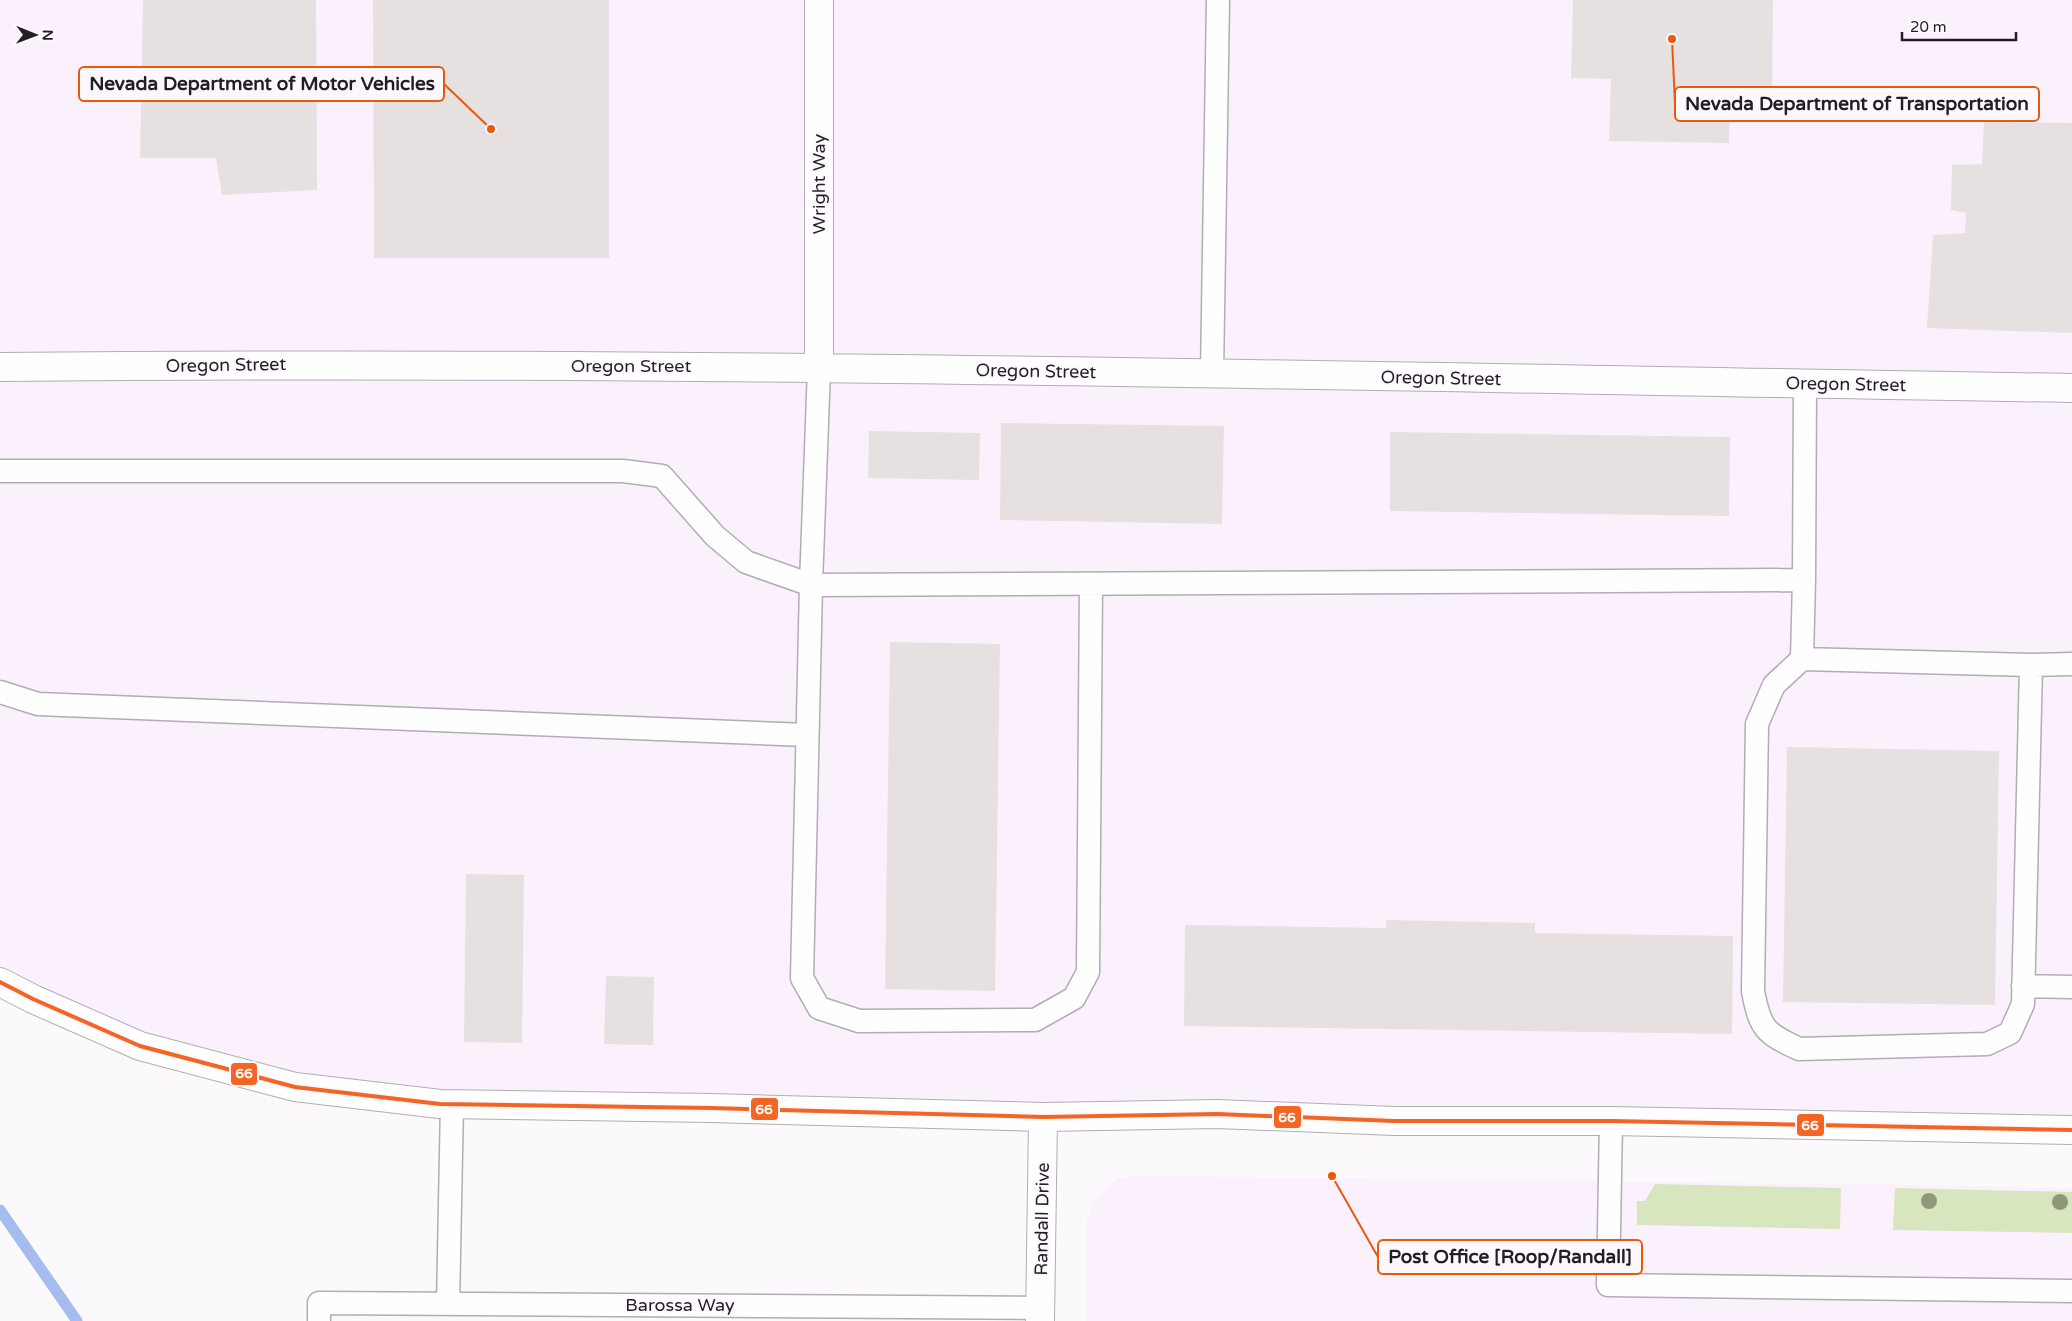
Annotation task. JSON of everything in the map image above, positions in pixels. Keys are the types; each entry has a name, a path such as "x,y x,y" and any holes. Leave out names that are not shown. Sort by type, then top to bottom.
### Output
{"street":[{"name":"Wright Way","path":"819,0 819,368"},
{"name":"Oregon Street","path":"0,367 304,364 819,368 2072,388"},
{"path":"0,982 33,999 140,1046 294,1087 440,1104 1043,1117 1217,1114 1394,1121 1611,1121 2072,1130"},
{"name":"Randall Drive","path":"1040,1315 1043,1117"}],"lane":[{"path":"1212,374 1218,0"},
{"path":"819,368 811,585 802,978 819,1008 859,1021 1035,1020 1074,998 1088,972 1091,584"},
{"path":"1804,384 1802,658 1774,685 1757,724 1753,991 1757,1014 1772,1036 1799,1048 1987,1044 2010,1033 2023,1004 2031,664"},
{"path":"0,471 623,471 662,476 715,536 746,562 811,585 1804,580"},
{"path":"1802,658 2072,664"},
{"path":"0,692 38,704 807,735"},
{"path":"2023,986 2072,987"},
{"path":"448,1304 452,1104"},
{"path":"1611,1121 1608,1285 2072,1291"},
{"name":"Barossa Way","path":"319,1312 448,1304 1040,1315"}],"shaded area":[{"path":"0,0 2072,0 2072,1137 461,1105 211,1065 0,980"},
{"path":"1136,1176 2072,1188 2072,1321 1087,1321 1087,1219 1094,1200 1117,1179"}],"green space":[{"path":"1655,1184 1841,1188 1840,1229 1637,1225 1637,1201 1645,1201"},
{"path":"1895,1188 2072,1192 2072,1233 1893,1230"}],"building":[{"path":"143,0 316,0 317,190 222,195 216,158 140,158"},
{"path":"373,0 609,0 609,258 374,258"},
{"path":"1573,0 1773,0 1772,94 1730,93 1729,143 1609,141 1611,79 1571,78"},
{"path":"1984,122 2072,123 2072,333 1927,328 1933,235 1965,233 1966,213 1951,210 1952,165 1982,164"},
{"path":"1001,423 1224,426 1222,524 1000,520"},
{"path":"869,431 980,433 979,480 868,478"},
{"path":"1390,432 1730,437 1729,516 1390,511"},
{"path":"890,642 1000,644 995,991 885,989"},
{"path":"1787,747 1999,751 1995,1005 1783,1002"},
{"path":"466,874 524,875 522,1043 464,1042"},
{"path":"1386,920 1535,923 1535,933 1733,936 1732,1034 1184,1026 1185,925 1386,928"},
{"path":"606,976 654,977 653,1045 604,1044"}],"waterway":[{"path":"0,1210 77,1321"}],"transit line":[{"name":"66","path":"0,982 33,999 140,1046 295,1087 440,1104 711,1108 1043,1117 1217,1114 1394,1121 1611,1121 2072,1130"}],"place":[{"name":"Nevada Department of Transportation","path":"1672,39"},
{"name":"Nevada Department of Motor Vehicles","path":"491,129"},
{"name":"Post Office [Roop/Randall]","path":"1332,1176"}]}
